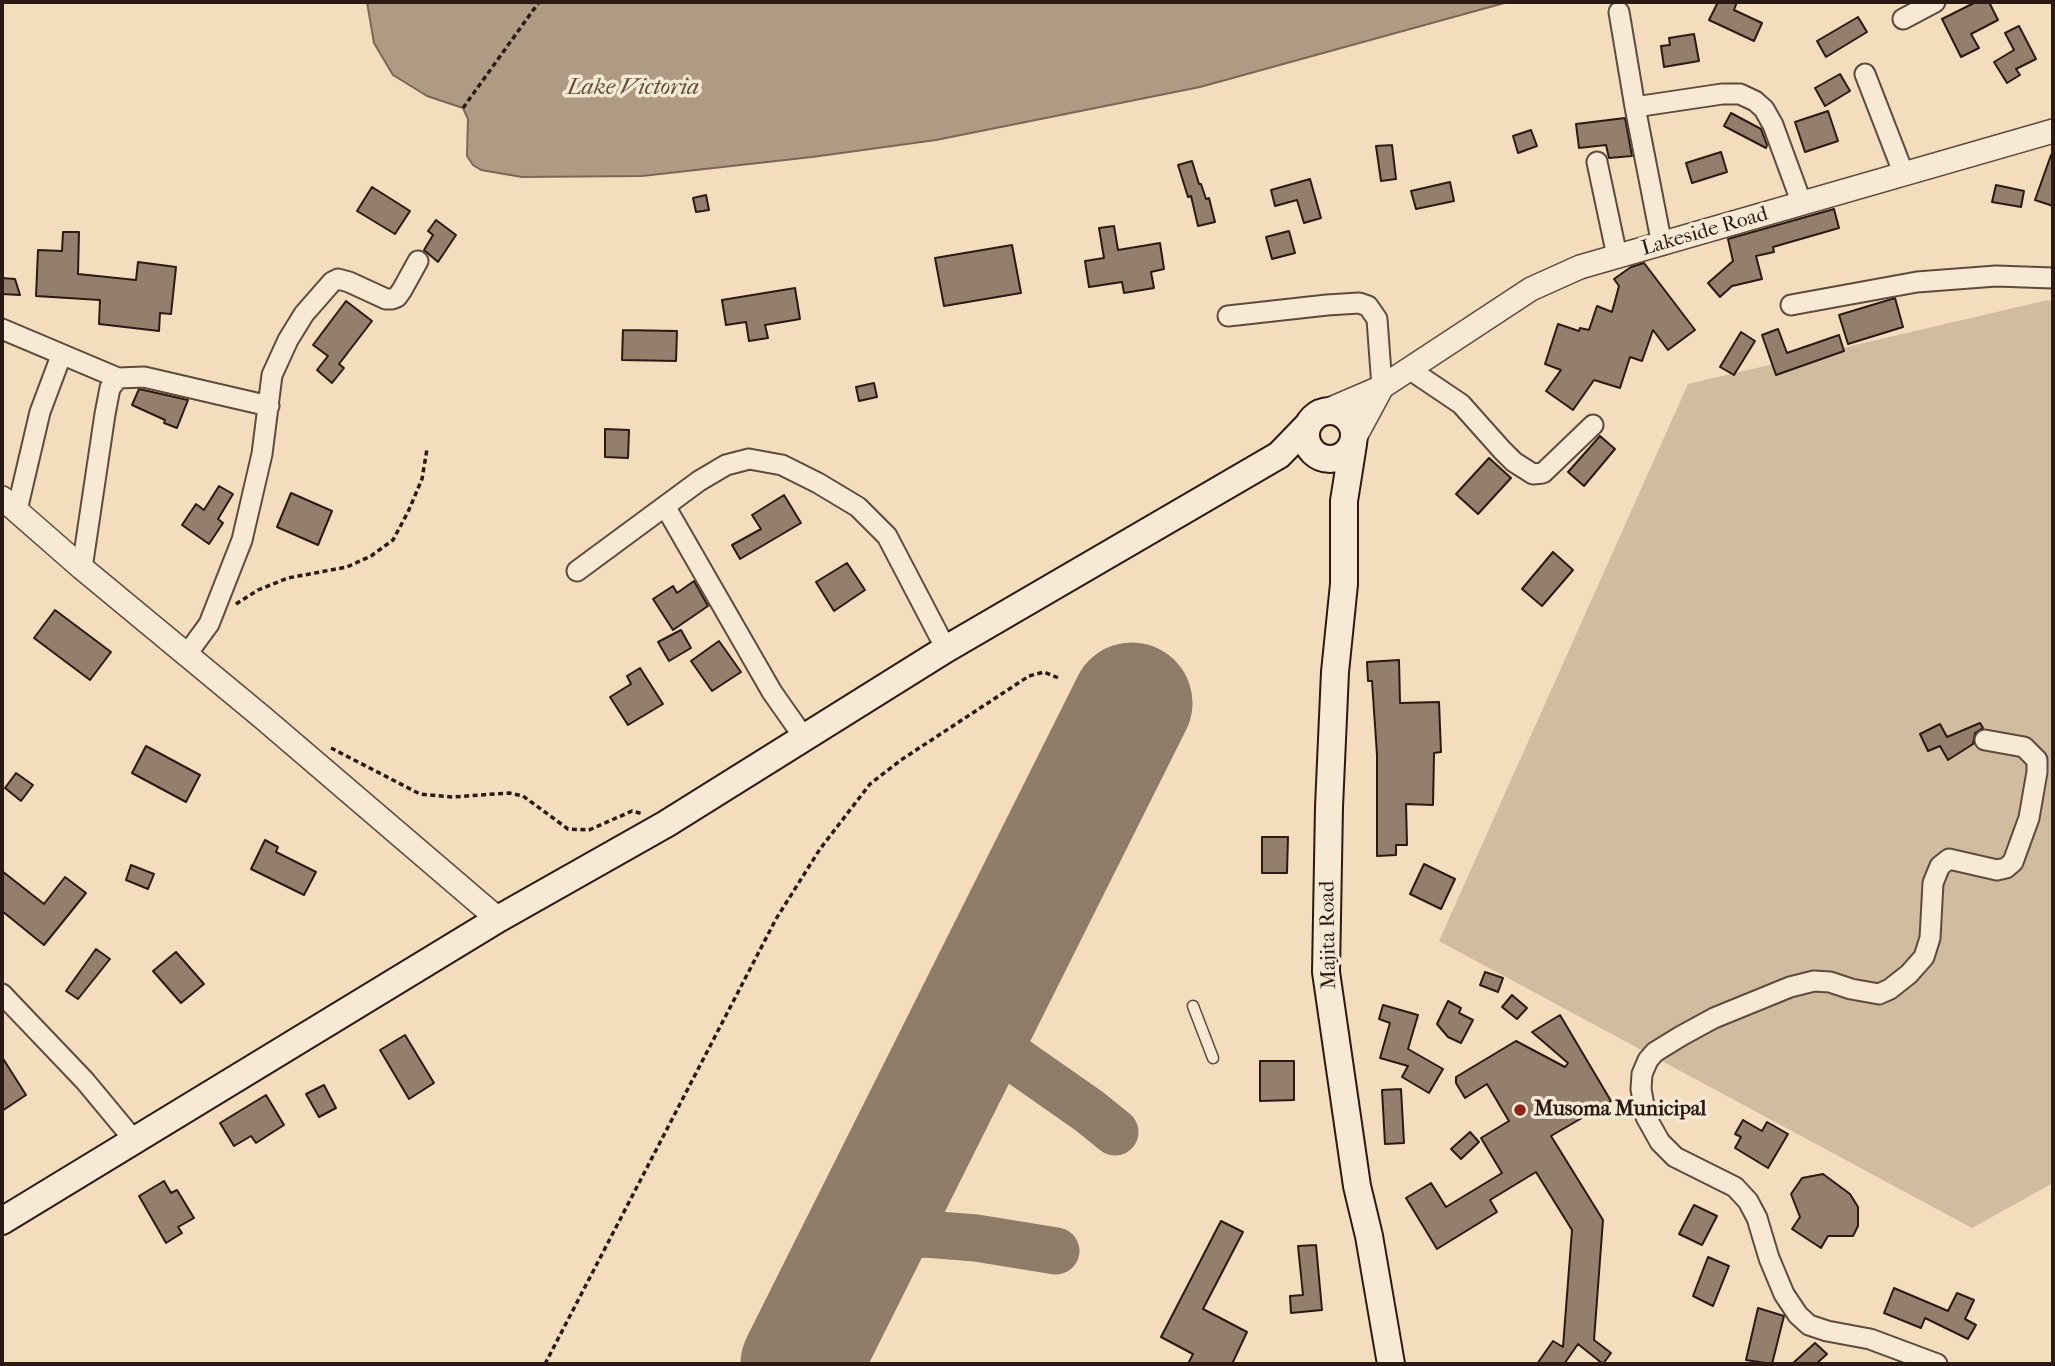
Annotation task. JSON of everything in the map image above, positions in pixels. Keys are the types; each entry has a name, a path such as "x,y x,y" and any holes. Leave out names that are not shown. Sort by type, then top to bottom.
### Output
{"main road":[{"path":"2,1221 498,919 666,824 946,649 1279,455 1317,418 1337,412 1346,417 1353,426 1354,440 1344,501"},
{"path":"1317,418 1306,435 1308,445 1321,456 1344,501"},
{"path":"1279,455 1339,458 1347,453 1354,440"},
{"name":"Majita Road","path":"1344,501 1344,584 1335,672 1329,807 1326,972 1357,1186 1369,1236 1391,1364"}],"street":[{"path":"1903,19 1935,2"},
{"path":"1619,12 1662,245"},
{"path":"1865,74 1903,172"},
{"path":"1635,107 1722,94 1748,96 1764,109 1773,125 1802,204"},
{"name":"Lakeside Road","path":"1317,418 1382,387 1531,289 1580,267 2053,131"},
{"path":"1597,162 1616,256"},
{"path":"187,654 209,624 242,540 262,454 272,375 288,340 304,314 332,282 338,279 349,282 386,299 392,299 402,290 418,261"},
{"path":"1791,305 1917,282 1996,276 2053,278"},
{"path":"1228,316 1327,305 1359,303 1368,306 1377,318 1382,387 1354,440"},
{"path":"2,329 118,378 144,377 269,406"},
{"path":"61,356 9,504 498,919"},
{"path":"1409,369 1461,404 1514,462 1533,474 1543,473 1593,425"},
{"path":"82,568 105,414 110,388 118,378"},
{"path":"577,571 699,481 726,465 749,460 782,465 818,482 858,507 887,536 946,649"},
{"path":"665,506 772,691 805,739"},
{"path":"1937,1364 1870,1339 1809,1325 1798,1315 1784,1293 1748,1201 1735,1187 1675,1157 1660,1142 1646,1117 1641,1089 1642,1074 1648,1060 1656,1052 1681,1036 1714,1018 1790,987 1814,981 1830,982 1879,994 1909,974 1924,957 1930,938 1933,883 1940,866 1949,859 1997,870 2006,869 2013,862 2029,818 2038,772 2037,760 2024,747 1985,740"},
{"path":"2,995 85,1081 134,1140"}],"lane":[{"path":"1193,1006 1213,1058"}],"path":[{"path":"463,108 539,2"},
{"path":"209,624 242,599 271,583 347,567 371,556 393,540 422,478 427,449"},
{"path":"544,1364 776,919 820,849 870,784 911,753 1029,676 1044,672 1061,679"},
{"path":"327,746 420,794 453,797 509,793 523,796 568,829 589,830 632,811 666,824"}],"shaded area":[{"path":"2048,300 2053,303 2053,1183 1972,1228 1439,941 1688,384"}],"water":[{"name":"Lake Victoria","path":"367,2 1508,2 1200,87 936,140 642,176 522,177 481,170 473,165 467,156 468,119 463,108 427,96 393,75 374,43"}],"building":[{"path":"1718,2 1737,2 1734,10 1762,23 1754,41 1709,20"},
{"path":"1976,2 1989,2 1998,20 1971,34 1979,48 1961,57 1942,19"},
{"path":"1858,17 1867,32 1826,57 1817,41"},
{"path":"2019,26 2036,59 2016,69 2020,75 2007,83 1994,62 2014,50 2005,33"},
{"path":"1694,34 1699,61 1664,67 1661,46 1670,45 1669,38"},
{"path":"1840,74 1850,91 1825,106 1815,88"},
{"path":"1828,111 1838,141 1805,152 1795,122"},
{"path":"1731,113 1761,129 1766,148 1724,126"},
{"path":"1625,118 1632,156 1609,158 1606,145 1579,148 1576,124"},
{"path":"1531,130 1537,146 1518,153 1513,136"},
{"path":"1392,145 1396,179 1381,181 1376,146"},
{"path":"1721,152 1727,172 1692,183 1686,163"},
{"path":"2053,155 2053,206 2035,200"},
{"path":"1192,161 1199,184 1206,199 1209,198 1215,222 1198,226 1191,196 1188,197 1178,165"},
{"path":"1310,179 1321,218 1304,223 1297,200 1275,206 1271,190"},
{"path":"1450,182 1454,201 1416,209 1411,191"},
{"path":"1996,185 2024,191 2021,207 1992,202"},
{"path":"372,187 410,211 395,234 357,211"},
{"path":"706,195 709,210 696,212 693,198"},
{"path":"1834,209 1839,228 1773,247 1774,252 1756,256 1762,279 1732,286 1720,297 1708,283 1733,261 1728,239"},
{"path":"436,220 456,235 438,262 424,250 433,235 428,231"},
{"path":"1114,226 1118,250 1160,243 1164,269 1151,272 1154,288 1124,293 1122,282 1089,287 1085,261 1104,258 1099,228"},
{"path":"1289,231 1295,253 1272,259 1266,237"},
{"path":"63,232 79,232 78,274 136,280 138,262 176,267 171,314 160,313 159,331 99,324 100,300 36,296 38,250 62,251"},
{"path":"1012,245 1021,293 944,306 935,258"},
{"path":"1644,263 1695,330 1668,350 1653,330 1642,361 1630,357 1620,388 1594,380 1573,410 1546,391 1561,370 1545,364 1558,324 1579,331 1580,328 1589,330 1597,306 1612,312 1619,286 1614,279 1631,267"},
{"path":"2,278 15,279 20,295 2,294"},
{"path":"795,288 800,319 765,325 768,338 749,341 746,322 726,325 722,300"},
{"path":"1895,298 1903,327 1848,344 1839,315"},
{"path":"346,301 372,321 339,364 344,368 332,383 317,370 328,356 313,345"},
{"path":"1778,329 1787,353 1839,335 1844,351 1776,375 1762,335"},
{"path":"623,330 677,331 676,361 622,360"},
{"path":"1741,332 1755,341 1734,375 1720,367"},
{"path":"874,383 877,397 859,401 856,387"},
{"path":"139,389 188,400 177,428 132,405"},
{"path":"605,429 629,430 628,458 605,457"},
{"path":"1600,436 1615,449 1584,486 1568,472"},
{"path":"1489,458 1511,478 1478,514 1456,494"},
{"path":"219,486 233,494 218,519 223,523 209,544 182,525 196,504 204,510"},
{"path":"291,493 332,511 318,545 277,527"},
{"path":"784,495 801,523 740,559 732,545 761,529 752,515"},
{"path":"1553,552 1573,570 1542,606 1522,589"},
{"path":"847,563 865,590 834,611 816,582"},
{"path":"694,581 708,606 673,630 653,599 673,586 677,593"},
{"path":"55,610 111,652 90,680 34,638"},
{"path":"681,630 691,648 669,661 658,642"},
{"path":"719,641 741,672 712,691 691,661"},
{"path":"1399,660 1400,703 1439,702 1441,752 1434,753 1433,805 1406,804 1407,845 1396,845 1396,855 1377,856 1377,755 1372,681 1368,681 1367,662"},
{"path":"640,668 663,704 628,725 610,697 631,684 627,676"},
{"path":"1980,723 1983,728 1975,733 1973,744 1948,760 1940,746 1928,751 1920,734 1940,724 1947,737"},
{"path":"146,746 200,775 186,802 132,773"},
{"path":"16,773 33,785 21,801 5,788"},
{"path":"1262,837 1288,837 1287,873 1262,873"},
{"path":"265,840 278,847 276,852 316,872 304,895 251,869"},
{"path":"1424,864 1455,879 1441,909 1410,894"},
{"path":"131,865 154,874 148,889 126,880"},
{"path":"2,871 44,904 65,877 86,893 44,945 2,911"},
{"path":"96,949 110,959 78,999 66,991"},
{"path":"176,952 204,984 181,1003 153,971"},
{"path":"1485,972 1503,978 1498,992 1480,985"},
{"path":"1512,995 1527,1008 1517,1019 1502,1007"},
{"path":"1448,1001 1461,1008 1459,1013 1473,1020 1461,1043 1448,1037 1437,1024"},
{"path":"1383,1005 1418,1015 1408,1049 1443,1069 1429,1093 1402,1077 1408,1066 1380,1058 1390,1023 1379,1019"},
{"path":"1560,1015 1611,1101 1551,1136 1603,1220 1594,1340 1611,1353 1603,1364 1578,1344 1564,1364 1537,1364 1553,1341 1563,1347 1572,1230 1536,1172 1490,1200 1497,1212 1437,1249 1406,1198 1431,1183 1446,1207 1502,1173 1481,1138 1509,1121 1487,1084 1465,1098 1456,1083 1456,1077 1516,1041 1565,1067 1568,1063 1532,1032"},
{"path":"405,1035 434,1083 409,1099 380,1050"},
{"path":"2,1057 26,1095 2,1111"},
{"path":"1260,1061 1294,1061 1294,1100 1260,1101"},
{"path":"324,1085 336,1108 319,1117 306,1094"},
{"path":"1401,1089 1404,1143 1385,1144 1382,1090"},
{"path":"266,1095 284,1125 256,1143 251,1136 234,1146 220,1123"},
{"path":"1743,1120 1762,1131 1767,1122 1788,1134 1768,1168 1735,1148 1741,1137 1735,1134"},
{"path":"1470,1132 1479,1142 1461,1159 1451,1149"},
{"path":"1823,1174 1850,1194 1858,1207 1858,1226 1853,1236 1828,1236 1821,1248 1792,1229 1800,1217 1791,1194 1802,1178"},
{"path":"164,1181 171,1193 177,1190 194,1218 178,1227 182,1233 166,1243 139,1196"},
{"path":"1694,1205 1717,1216 1702,1245 1679,1234"},
{"path":"1221,1221 1243,1232 1203,1309 1247,1332 1232,1364 1188,1364 1193,1354 1161,1337"},
{"path":"1316,1245 1322,1310 1291,1313 1290,1296 1303,1295 1298,1246"},
{"path":"1708,1257 1729,1266 1713,1306 1693,1296"},
{"path":"1894,1288 1948,1311 1957,1293 1974,1300 1965,1319 1976,1325 1968,1339 1925,1318 1921,1328 1884,1313"},
{"path":"1758,1308 1784,1316 1772,1364 1746,1360"},
{"path":"1815,1343 1827,1354 1816,1364 1792,1364"}],"taxiway":[{"path":"969,1030 1006,1053 1115,1132"},
{"path":"858,1249 893,1237 925,1234 976,1238 1056,1251"}],"runway":[{"path":"801,1364 1132,703"}],"place":[{"name":"Musoma Municipal","path":"1520,1110"}]}
